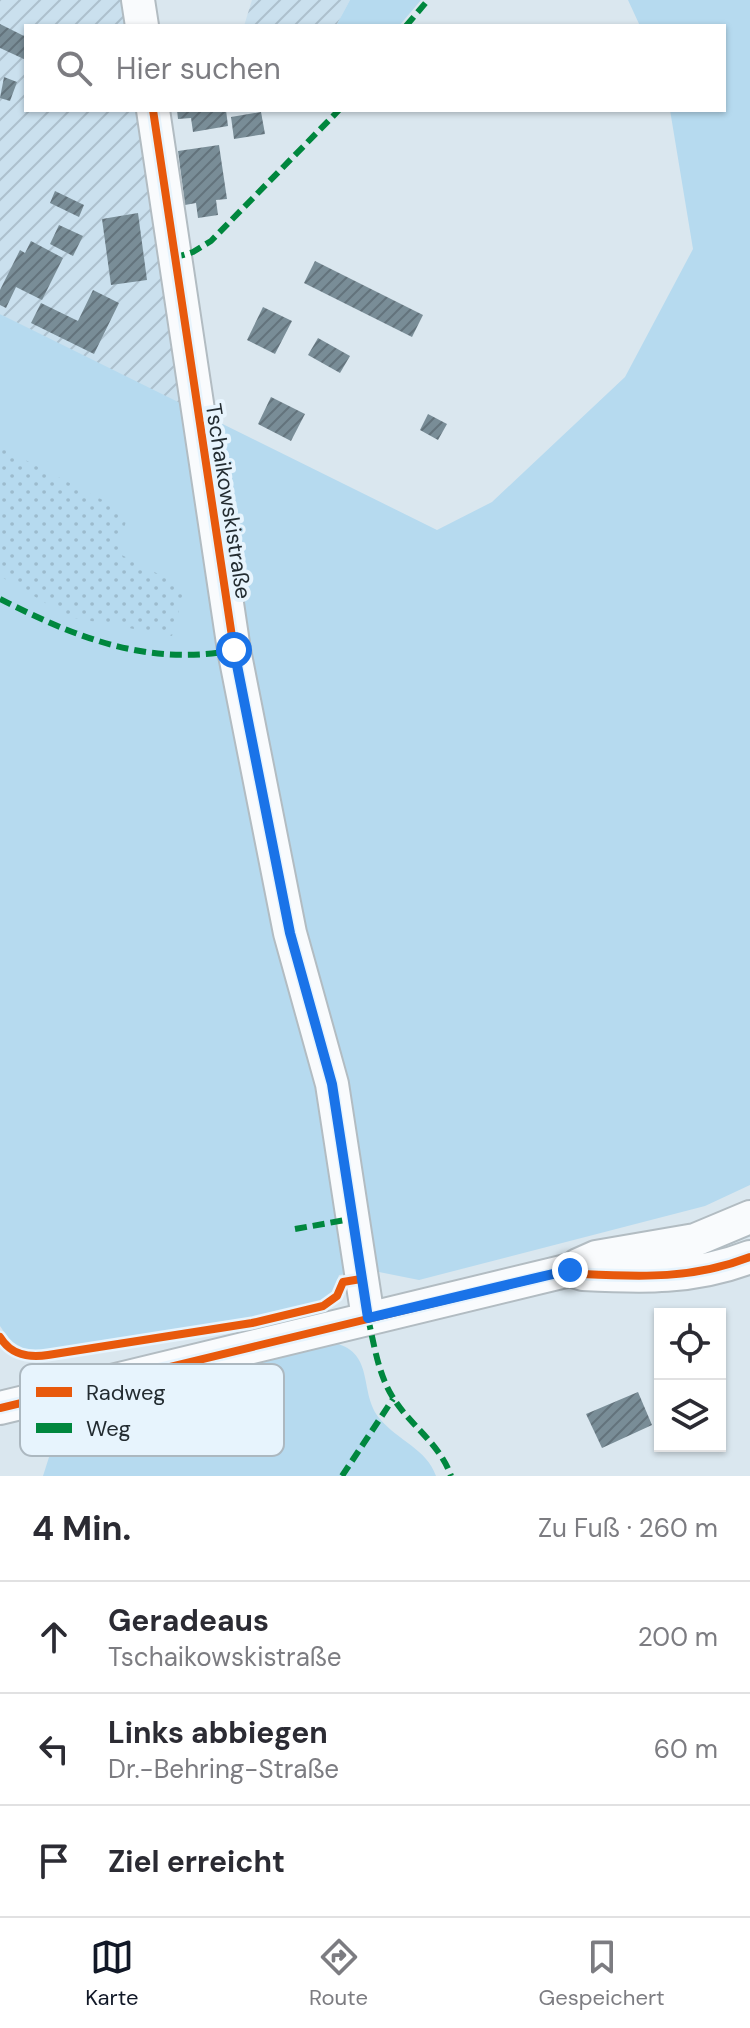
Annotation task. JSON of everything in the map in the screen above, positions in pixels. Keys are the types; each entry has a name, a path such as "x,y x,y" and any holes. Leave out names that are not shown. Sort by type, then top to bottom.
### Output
{"street":[{"path":"138,0 142,24"},
{"name":"Tschaikowskistraße","path":"153,112 234,650 290,933 332,1084 368,1318"},
{"path":"180,1364 570,1270 596,1257 704,1238 750,1217"},
{"path":"570,1270 583,1274 676,1276 714,1269 750,1257"},
{"path":"0,1408 20,1403"}],"shaded area":[{"path":"0,0 131,0 134,24 24,24 24,112 146,112 186,409 0,314"},
{"path":"252,0 350,0 337,24 245,24"},
{"path":"350,0 421,0 401,24 337,24"},
{"path":"628,0 750,0 750,1185 705,1206 419,1280 374,1271 339,1275 332,1295 323,1301 257,1318 31,1352 13,1345 0,1326 0,314 437,530 492,502 625,377 693,249 670,112 726,112 726,24 639,24"},
{"path":"0,447 128,513 118,553 185,588 172,636 69,617 0,576"},
{"path":"335,1343 348,1348 361,1365 373,1409 387,1426 426,1459 436,1476 43,1476 49,1456 284,1456 284,1364 256,1364"}],"building":[{"path":"0,24 24,36 24,59 0,48"},
{"path":"4,77 17,82 10,101 0,98"},
{"path":"177,112 226,112 228,126 193,132 191,118 178,119"},
{"path":"261,112 265,134 234,139 231,117"},
{"path":"219,145 227,199 216,200 218,215 198,218 196,203 185,205 178,151"},
{"path":"55,191 84,205 79,217 50,203"},
{"path":"138,213 147,280 111,285 102,219"},
{"path":"59,225 83,236 73,256 50,244"},
{"path":"31,241 63,258 42,300 16,287 6,308 0,305 0,290 20,250 25,253"},
{"path":"315,261 423,315 412,337 304,283"},
{"path":"93,290 119,303 94,354 31,323 41,303 78,321"},
{"path":"263,307 292,321 275,354 247,340"},
{"path":"318,338 350,356 340,373 308,355"},
{"path":"271,397 305,414 291,441 258,424"},
{"path":"428,414 447,424 438,440 420,430"},
{"path":"638,1392 652,1425 602,1448 586,1414"}],"marked path":[{"path":"408,24 428,0"},
{"path":"173,258 193,252 211,241 337,112"},
{"path":"0,599 56,625 113,645 172,655 234,650"},
{"path":"295,1229 351,1219"},
{"path":"368,1318 387,1387 399,1407 439,1453 451,1476"},
{"path":"342,1476 393,1399"}],"cycle path":[{"path":"153,112 234,650 290,933 332,1084 368,1318"},
{"path":"182,1364 570,1270 583,1274 667,1275 708,1269 750,1257"},
{"path":"0,1337 15,1351 41,1356 252,1323 323,1306 337,1296 343,1282 361,1279"},
{"path":"0,1408 20,1403"}],"route":[{"path":"234,650 290,933 332,1084 354,1243 368,1318 570,1270"}]}
